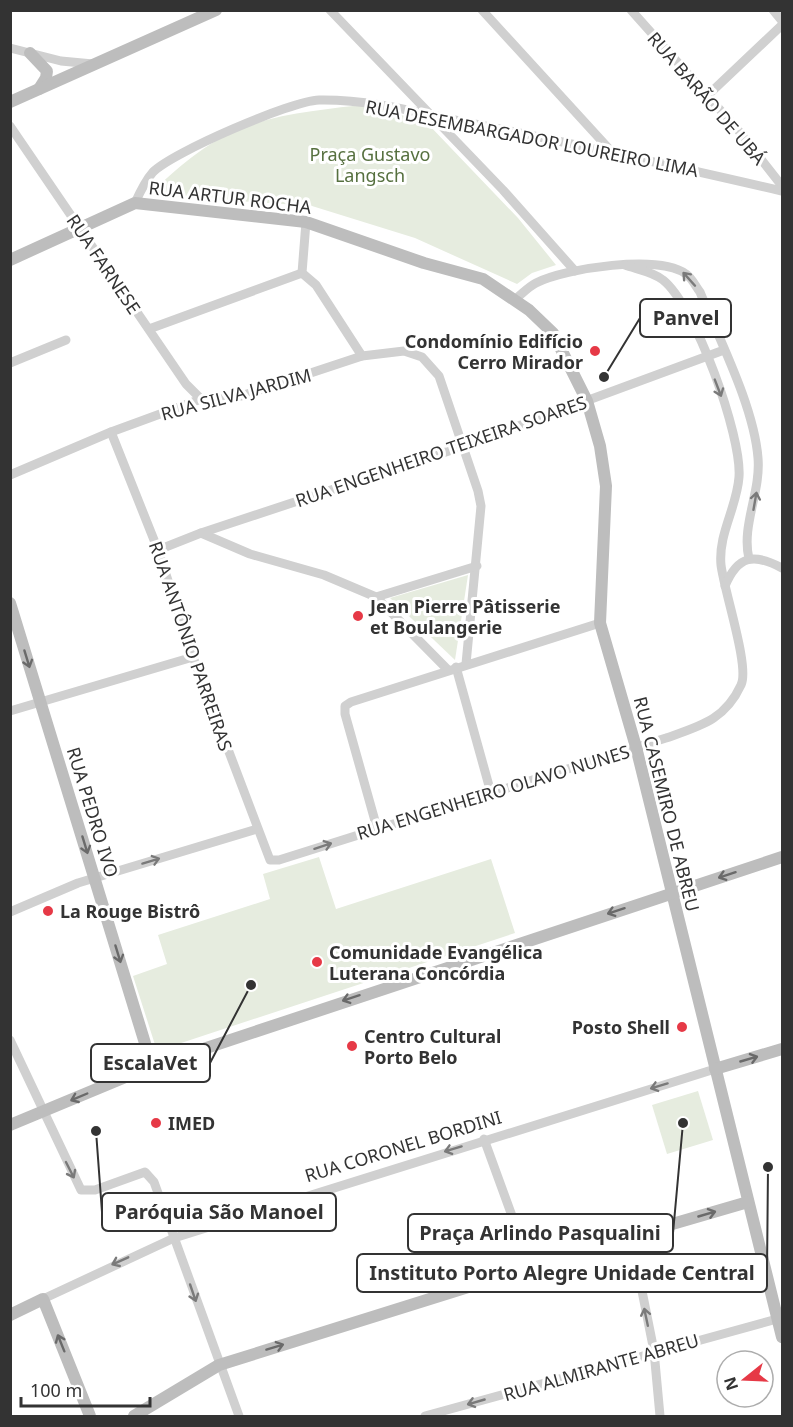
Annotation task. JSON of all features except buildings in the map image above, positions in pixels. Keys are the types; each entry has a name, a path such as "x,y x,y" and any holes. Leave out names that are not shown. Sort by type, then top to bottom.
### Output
{"street":[{"path":"10,102 216,10"},
{"path":"330,10 434,116 575,271"},
{"path":"482,10 611,151"},
{"name":"RUA BARÃO DE UBÁ","path":"631,10 783,186"},
{"path":"707,96 783,23 773,10"},
{"path":"10,48 62,62 95,64"},
{"path":"30,52 47,71 46,78 38,90"},
{"name":"RUA DESEMBARGADOR LOUREIRO LIMA","path":"135,203 142,188 154,172 174,156 244,124 316,100 370,103 611,151 783,191"},
{"name":"RUA FARNESE","path":"10,126 186,384 201,399"},
{"name":"RUA ARTUR ROCHA","path":"10,260 135,203 306,222 424,263 483,279 514,300"},
{"path":"302,273 306,222"},
{"path":"514,300 537,283 575,271 625,265 669,265 688,274 700,292 750,418 758,458 756,499 747,541 749,559"},
{"name":"RUA ENGENHEIRO OLAVO NUNES","path":"270,860 279,860 636,747 705,724 728,709 743,682 741,649 724,588 721,561 723,536 739,479 733,426 706,357 680,300 662,279 625,265"},
{"path":"148,329 302,273"},
{"path":"302,273 316,285 362,356"},
{"name":"RUA CASEMIRO DE ABREU","path":"514,300 529,310 553,333 587,401 600,446 606,486 600,623 636,747 783,1337"},
{"path":"10,363 66,340"},
{"name":"RUA ENGENHEIRO TEIXEIRA SOARES","path":"158,550 201,533 464,446 724,350"},
{"name":"RUA SILVA JARDIM","path":"10,475 111,432 201,399 235,398 362,356 404,351 422,357 439,376 464,446 481,506 466,664"},
{"name":"RUA ANTÔNIO PARREIRAS","path":"111,432 158,550 193,657 270,860"},
{"path":"201,533 250,554 324,575 376,597 452,668 491,793"},
{"path":"724,588 738,564 749,559 768,560 783,568"},
{"path":"376,597 477,566"},
{"name":"RUA PEDRO IVO","path":"10,603 152,1066"},
{"path":"377,828 345,714 345,706 452,668 600,623"},
{"path":"10,711 193,657"},
{"path":"10,912 95,878 257,829"},
{"path":"10,1125 152,1066 783,857"},
{"path":"10,1040 81,1190 95,1190 144,1172 154,1182 239,1416"},
{"name":"RUA CORONEL BORDINI","path":"10,1315 174,1238 484,1139 783,1049"},
{"path":"484,1139 531,1268"},
{"path":"134,1416 219,1365 631,1236 748,1202"},
{"path":"631,1236 654,1351 660,1416"},
{"path":"43,1299 90,1416"},
{"name":"RUA ALMIRANTE ABREU","path":"425,1416 654,1351 777,1319"}],"green space":[{"name":"Praça Gustavo Langsch","path":"369,104 428,124 518,218 556,265 532,273 517,284 415,238 312,206 149,195 204,148 242,128 288,115"},
{"path":"468,575 455,660 390,598"},
{"path":"319,857 336,909 491,859 515,933 157,1051 133,976 167,964 158,935 270,899 263,874"},
{"path":"698,1091 713,1140 667,1154 652,1105"}],"place":[{"name":"Condomínio Edifício Cerro Mirador","path":"595,351"},
{"name":"Panvel","path":"604,377"},
{"name":"Jean Pierre Pâtisserie et Boulangerie","path":"358,616"},
{"name":"La Rouge Bistrô","path":"48,911"},
{"name":"Comunidade Evangélica Luterana Concórdia","path":"317,962"},
{"name":"EscalaVet","path":"251,985"},
{"name":"Posto Shell","path":"682,1027"},
{"name":"Centro Cultural Porto Belo","path":"352,1046"},
{"name":"IMED","path":"156,1123"},
{"name":"Praça Arlindo Pasqualini","path":"683,1123"},
{"name":"Paróquia São Manoel","path":"96,1131"},
{"name":"Instituto Porto Alegre Unidade Central","path":"768,1167"}]}
